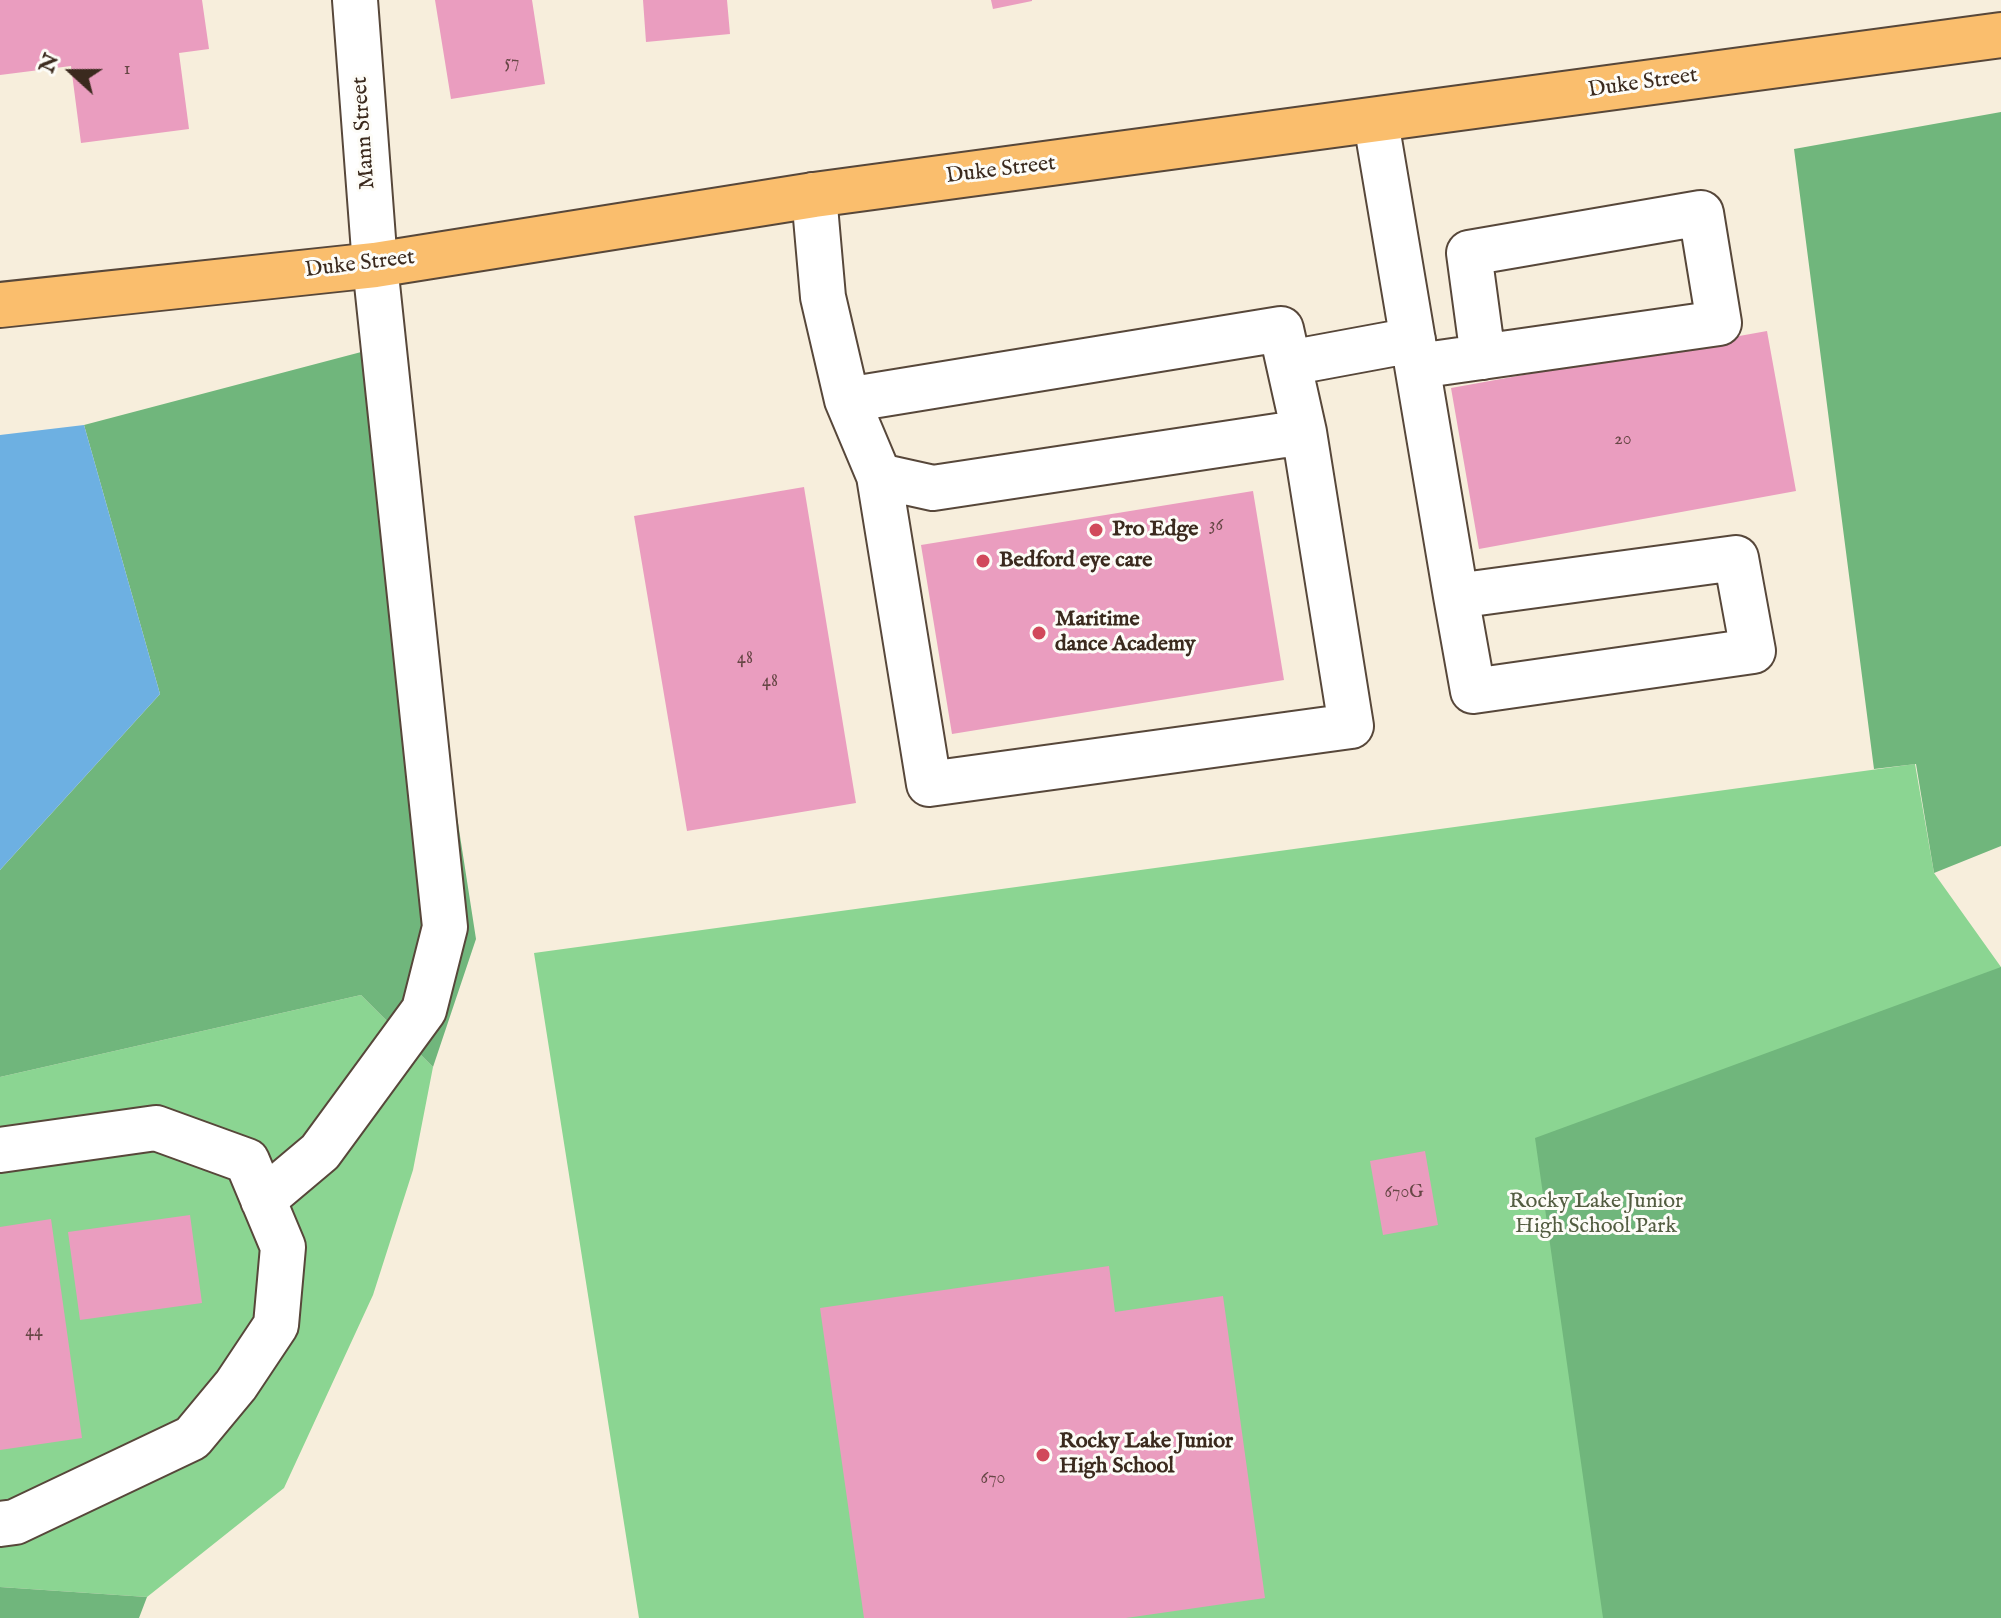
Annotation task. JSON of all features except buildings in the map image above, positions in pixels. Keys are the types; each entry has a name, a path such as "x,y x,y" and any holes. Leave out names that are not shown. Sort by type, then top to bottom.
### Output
{"main road":[{"name":"Duke Street","path":"0,305 375,265 814,195 1376,122 1995,33"}],"street":[{"name":"Mann Street","path":"263,1200 320,1152 424,1010 445,927 375,265 355,0"},
{"path":"1376,122 1456,596 1473,691 1753,651 1736,558 1456,596"},
{"path":"814,195 823,297 847,400 879,476 929,784 1351,726 1304,432 1281,329 847,400"},
{"path":"1289,363 1415,353 1483,357 1719,323 1701,213 1469,253 1483,357"},
{"path":"879,476 933,488 1304,432"},
{"path":"0,1150 156,1128 247,1161 283,1247 276,1325 236,1385 192,1438 15,1522 0,1524"}],"green space":[{"path":"2001,112 2001,846 1934,873 1916,764 1874,769 1794,149"},
{"path":"384,346 476,939 433,1067 361,995 0,1077 0,870 160,694 84,425"},
{"name":"Rocky Lake Junior High School Park","path":"1915,764 1934,873 2001,967 2001,1618 639,1618 534,953"},
{"path":"2001,967 2001,1618 1603,1618 1535,1138"},
{"path":"361,995 433,1067 413,1170 373,1295 284,1488 147,1597 0,1587 0,1077"},
{"path":"0,1587 147,1597 139,1618 0,1618"}],"water":[{"path":"84,425 160,694 0,870 0,435"}],"place":[{"name":"Pro Edge","path":"1096,530"},
{"name":"Bedford eye care","path":"983,561"},
{"name":"Maritime dance Academy","path":"1039,633"},
{"name":"Rocky Lake Junior High School","path":"1043,1455"}]}
